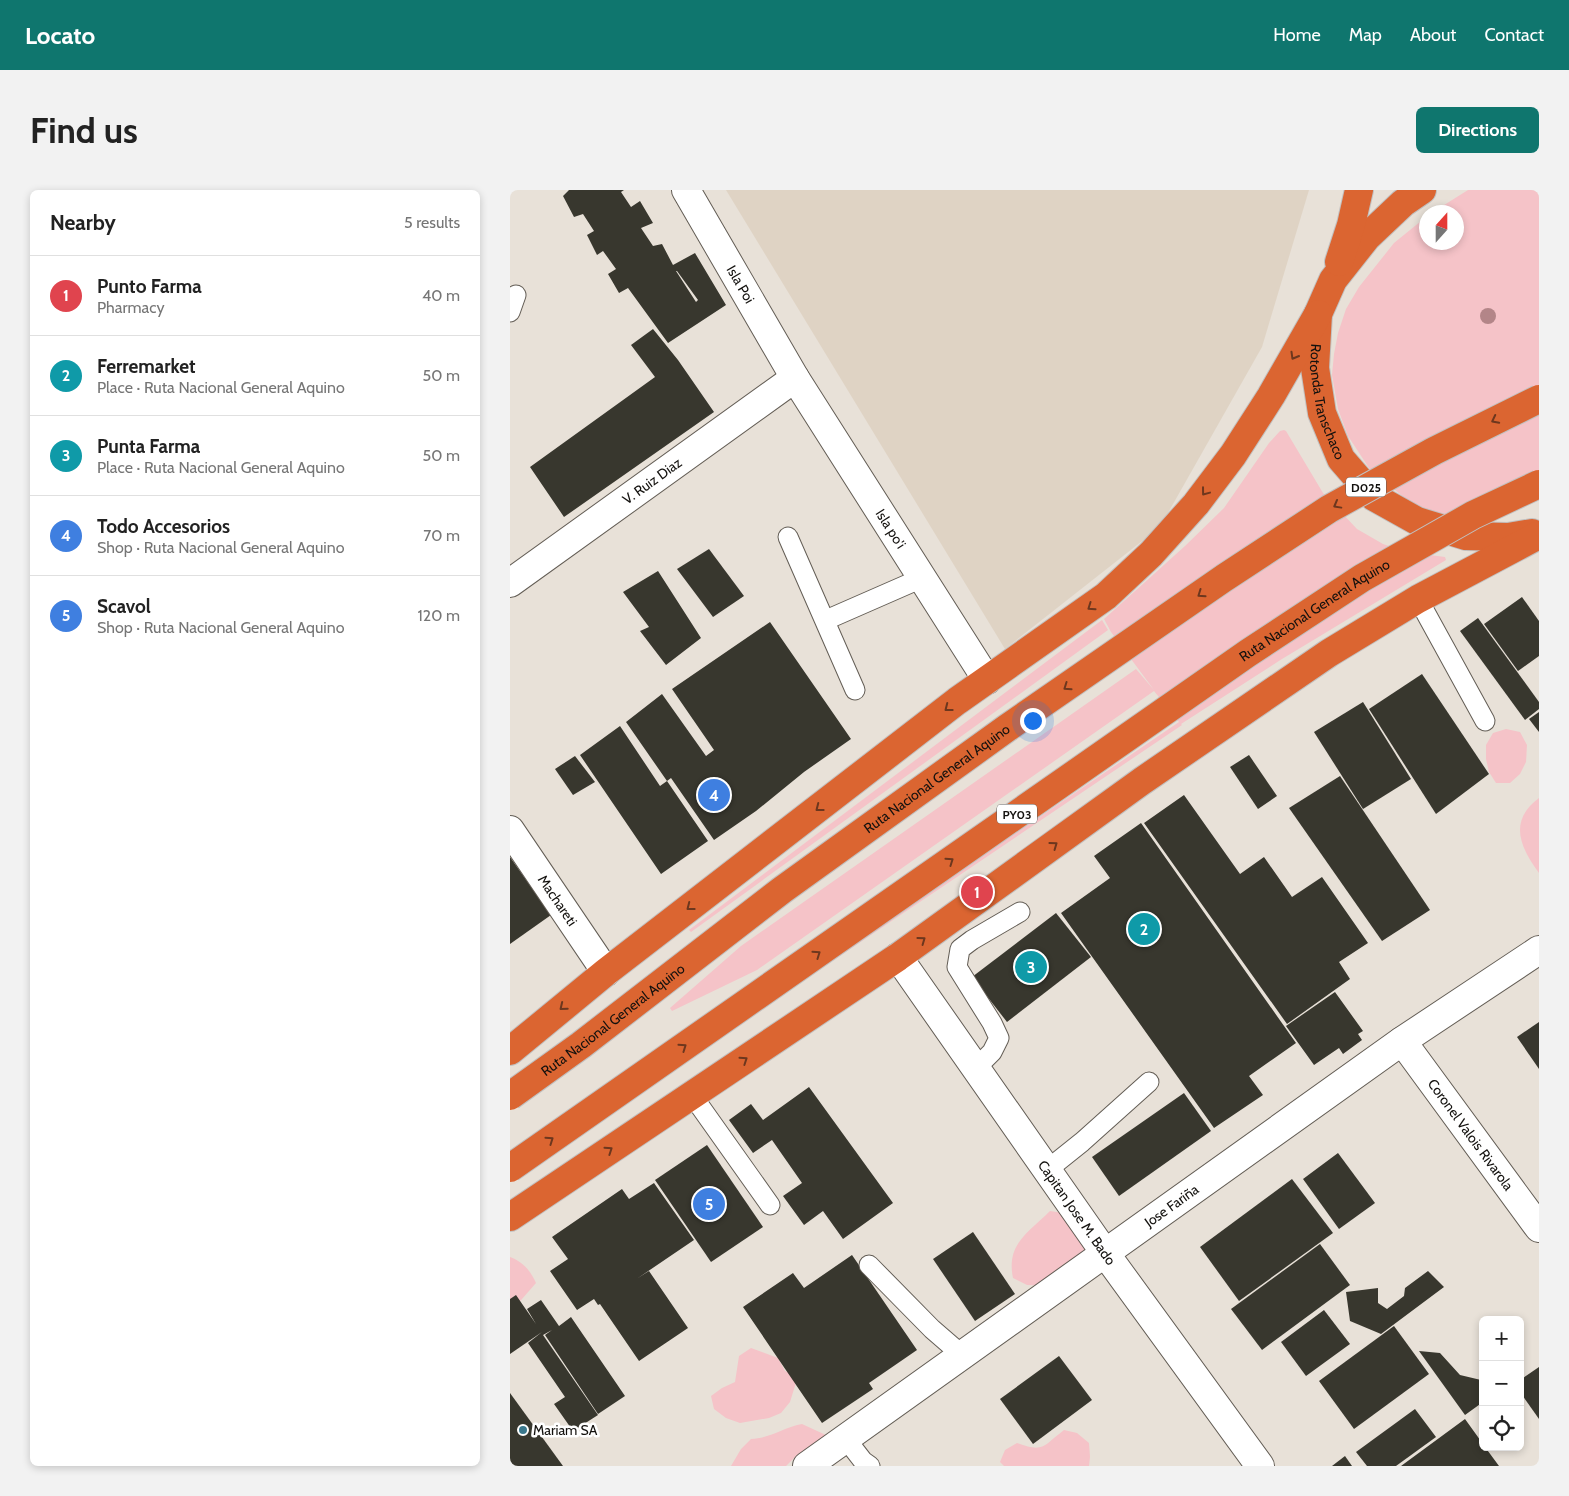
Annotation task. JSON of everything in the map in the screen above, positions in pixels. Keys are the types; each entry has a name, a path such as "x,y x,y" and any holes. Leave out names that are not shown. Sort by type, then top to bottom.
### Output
{"highway":[{"name":"D025","path":"1333,280 1351,225 1359,190"},
{"name":"Rotonda Transchaco","path":"1422,190 1403,204 1367,237 1333,280 1318,314 1315,368 1322,413 1341,459 1374,497 1417,522 1466,536 1508,538 1539,531"},
{"path":"510,1051 606,972 949,707 1106,596 1151,554 1196,504 1233,455 1271,396 1318,314"},
{"name":"Ruta Nacional General Aquino","path":"510,1096 581,1045 782,890 1007,728 1224,578 1329,510 1434,451 1539,399"},
{"name":"Ruta Nacional General Aquino","path":"510,1168 1248,653 1354,583 1473,515 1539,484"},
{"path":"510,1216 898,956 1224,724 1329,653 1418,599 1539,535"}],"street":[{"name":"Isla Poi","path":"686,190 795,378"},
{"name":"Isla po'i","path":"795,378 987,680"},
{"name":"V. Ruiz Diaz","path":"510,583 795,378"},
{"name":"Machareti","path":"510,830 606,972"},
{"name":"Jose Fariña","path":"816,1463 846,1438 1402,1041 1539,950"},
{"name":"Capitan Jose M. Bado","path":"898,956 1105,1253 1260,1466"},
{"name":"Coronel Valois Rivarola","path":"1402,1041 1539,1228"}],"lane":[{"path":"788,537 826,620 855,690"},
{"path":"826,620 922,578"},
{"path":"1418,599 1485,721"},
{"path":"976,1068 992,1052 999,1038 992,1023 957,967 960,950 972,940 1020,912"},
{"path":"954,916 972,940"},
{"path":"1047,1170 1082,1142 1148,1082"},
{"path":"692,1095 770,1205"},
{"path":"869,1265 932,1329 962,1356"},
{"path":"846,1438 863,1461 870,1466"}],"shaded area":[{"path":"726,190 1309,190 1262,347 1160,527 1005,649"},
{"path":"1468,190 1539,190 1539,500 1489,519 1434,513 1407,500 1369,468 1348,436 1338,409 1332,375 1338,333 1346,309 1359,287 1394,243 1419,223 1419,250 1464,250 1464,205 1444,205"},
{"path":"1284,430 1323,493 1357,529 1383,544 1407,552 1445,557 1446,560 1282,659 1181,724 751,1016 750,1014 1179,722 1154,691 757,970 672,1011 670,1008 741,946 1136,669 1154,690 1111,632 1104,619 1224,508 1269,443 1280,431"},
{"path":"1102,620 1108,630 691,932 689,930"},
{"path":"1506,729 1520,732 1527,745 1526,762 1520,774 1510,783 1496,783 1489,772 1486,759 1486,745 1493,733"},
{"path":"1539,798 1539,873 1522,844 1520,825 1529,807"},
{"path":"1050,1211 1063,1213 1079,1234 1085,1250 1054,1286 1027,1285 1013,1278 1013,1256 1021,1240"},
{"path":"510,1257 526,1267 536,1283 515,1307 510,1304"},
{"path":"751,1348 778,1358 785,1371 798,1376 790,1402 781,1413 769,1418 740,1423 726,1418 714,1409 711,1396 735,1382 739,1356"},
{"path":"802,1424 828,1436 796,1456 786,1466 731,1466 741,1449 751,1439 765,1437"},
{"path":"1064,1430 1077,1433 1089,1443 1089,1466 1004,1466 1000,1462 1005,1450 1017,1443 1038,1448 1047,1444"}],"building":[{"path":"569,190 624,190 621,192 631,207 640,201 653,223 641,228 653,246 662,244 673,265 695,253 726,305 668,343 628,288 619,293 608,274 616,269 603,251 597,255 587,235 594,231 583,214 574,217 563,196","holes":["676,271 698,300 696,302"]},
{"path":"653,329 678,360 714,412 564,517 530,467 655,377 631,345"},
{"path":"709,549 744,596 713,617 677,569"},
{"path":"658,571 701,638 666,665 640,631 649,627 623,592"},
{"path":"1522,597 1539,621 1539,656 1518,671 1484,624"},
{"path":"1478,618 1539,702 1539,709 1525,720 1460,631"},
{"path":"770,622 851,739 804,772 756,811 714,840 671,778 667,781 626,722 662,694 706,756 714,750 672,689"},
{"path":"1422,674 1489,774 1436,814 1369,709"},
{"path":"1363,702 1411,779 1363,809 1314,732"},
{"path":"1539,712 1539,732 1529,719"},
{"path":"620,726 660,786 667,781 708,841 661,874 580,755"},
{"path":"1249,755 1277,796 1258,809 1230,767"},
{"path":"575,756 595,782 573,795 555,769"},
{"path":"1340,776 1430,910 1382,941 1289,808"},
{"path":"1184,795 1240,874 1264,857 1292,897 1322,877 1368,943 1339,962 1350,979 1287,1024 1144,823"},
{"path":"1141,823 1296,1043 1249,1076 1263,1095 1214,1128 1061,913 1110,878 1094,856"},
{"path":"510,857 551,915 510,944"},
{"path":"1056,913 1091,957 1007,1022 972,977"},
{"path":"1335,992 1363,1031 1358,1034 1362,1040 1343,1054 1339,1048 1314,1065 1286,1026"},
{"path":"1539,1022 1539,1069 1517,1037"},
{"path":"809,1087 893,1203 843,1239 823,1211 804,1225 783,1196 802,1183 772,1140 753,1153 729,1120 751,1104 763,1120"},
{"path":"1184,1093 1211,1131 1119,1196 1092,1157"},
{"path":"707,1145 763,1227 711,1262 655,1180"},
{"path":"1338,1153 1375,1203 1339,1229 1303,1179"},
{"path":"1292,1179 1333,1233 1239,1301 1200,1247"},
{"path":"654,1183 694,1240 638,1278 649,1271 688,1328 639,1361 600,1304 598,1305 594,1299 577,1310 550,1271 568,1259 552,1237 622,1189 629,1199"},
{"path":"973,1232 1015,1294 975,1321 933,1259"},
{"path":"1320,1244 1350,1285 1262,1350 1231,1309"},
{"path":"852,1255 917,1350 869,1383 873,1389 822,1423 743,1307 793,1273 804,1288"},
{"path":"1428,1271 1444,1287 1381,1334 1350,1321 1346,1292 1378,1288 1378,1303 1387,1309 1404,1296 1405,1288"},
{"path":"516,1295 536,1324 527,1309 541,1300 559,1326 571,1317 625,1396 598,1414 545,1335 552,1330 543,1335 598,1415 573,1431 554,1404 565,1397 528,1343 542,1332 510,1354 510,1299"},
{"path":"1324,1310 1350,1344 1306,1376 1281,1342"},
{"path":"1394,1326 1429,1374 1354,1429 1319,1381"},
{"path":"1419,1351 1440,1353 1460,1375 1479,1380 1479,1405 1465,1415"},
{"path":"1059,1356 1092,1400 1033,1444 1000,1399"},
{"path":"1539,1367 1539,1419 1524,1398 1524,1377"},
{"name":"Mariam SA","path":"510,1393 563,1466 510,1466"},
{"path":"1415,1409 1436,1437 1396,1466 1367,1466 1356,1452"},
{"path":"1465,1419 1479,1438 1479,1451 1488,1451 1499,1466 1401,1466"},
{"path":"1345,1456 1352,1466 1332,1466"}],"place":[{"name":"Todo Accesorios","path":"714,795"},
{"name":"Punto Farma","path":"977,892"},
{"name":"Ferremarket","path":"1144,929"},
{"name":"Punta Farma","path":"1031,967"},
{"name":"Scavol","path":"709,1204"},
{"name":"Mariam SA","path":"523,1430"}]}
